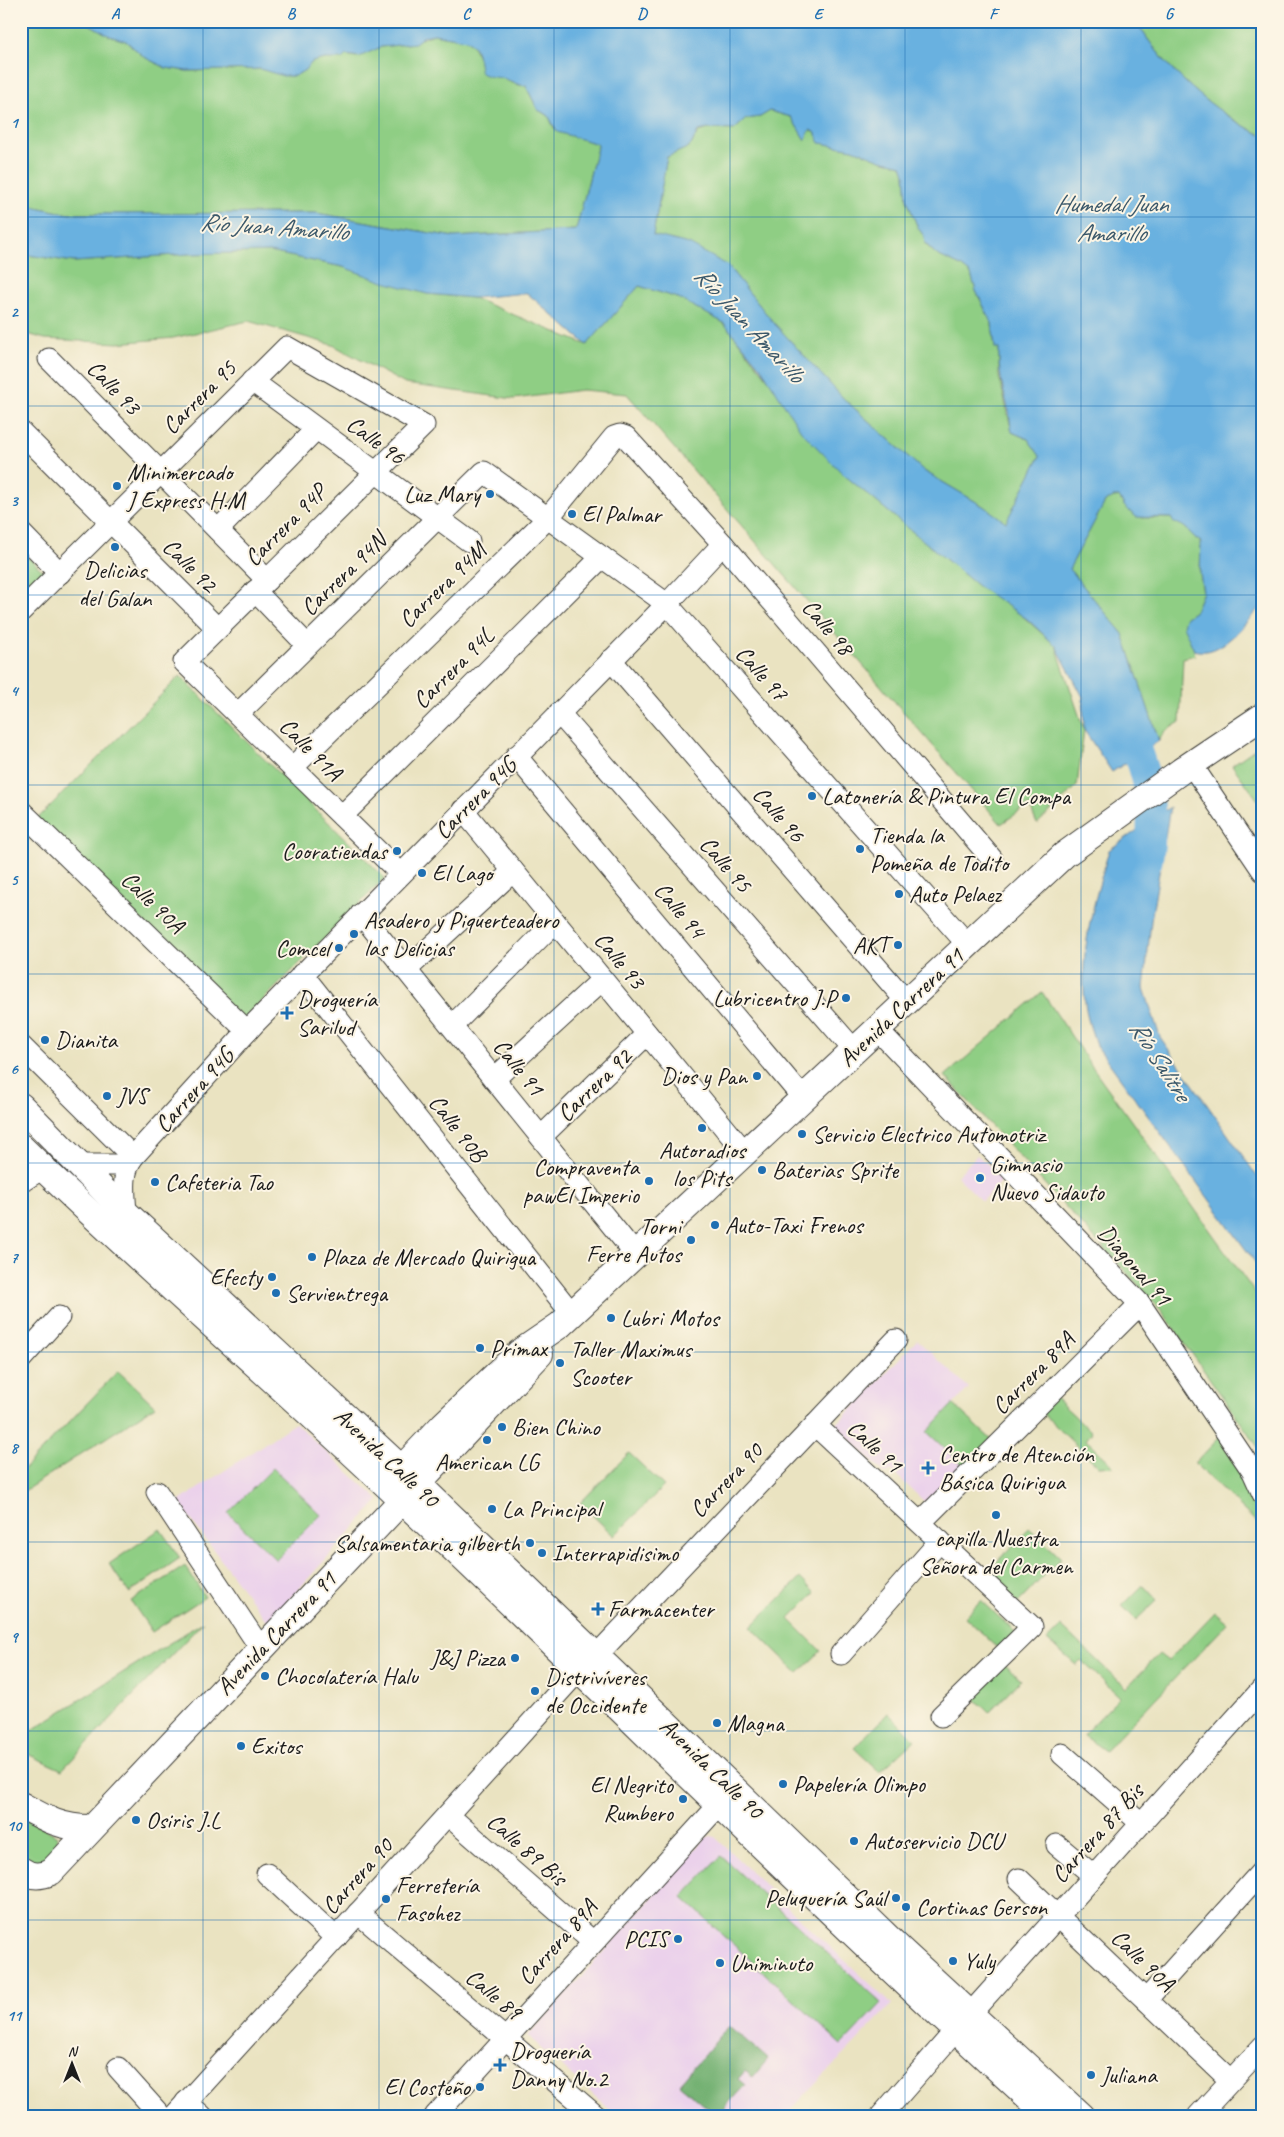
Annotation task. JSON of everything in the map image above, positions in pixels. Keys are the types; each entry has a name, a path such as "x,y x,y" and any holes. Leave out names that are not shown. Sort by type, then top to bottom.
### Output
{"main road":[{"name":"Avenida Carrera 91","path":"402,1485 443,1424 519,1352 566,1319 1078,844 1186,767 1263,716"},
{"name":"Avenida Calle 90","path":"21,1106 126,1213 366,1437 402,1485"},
{"name":"Avenida Calle 90","path":"21,1147 31,1173 402,1485 963,2022 1044,2114"},
{"path":"31,1173 80,1165"},
{"name":"Avenida Carrera 91","path":"21,1870 32,1876 41,1876 51,1872 90,1828 261,1649 402,1485 537,1358 566,1319"},
{"path":"366,1437 384,1443 402,1444 423,1438 443,1424"},
{"name":"Avenida Calle 90","path":"587,1664 719,1805 963,2022 1081,2116"},
{"path":"21,1805 64,1827 90,1828"}],"street":[{"name":"Carrera 95","path":"21,611 287,347 424,425"},
{"name":"Calle 93","path":"49,358 218,530 307,645"},
{"name":"Calle 96","path":"252,381 468,541"},
{"name":"Carrera 94P","path":"184,662 424,425"},
{"path":"218,530 316,429"},
{"name":"Calle 92","path":"21,432 217,628"},
{"name":"Carrera 94M","path":"293,767 548,518 614,437 620,435"},
{"name":"Calle 98","path":"620,435 626,437 723,544 992,859"},
{"name":"Calle 97","path":"484,472 667,604 968,945"},
{"name":"Carrera 94N","path":"238,714 484,472"},
{"path":"21,533 60,573"},
{"name":"Carrera 94G","path":"130,1161 302,974 667,604 723,544"},
{"name":"Carrera 94L","path":"342,816 602,557"},
{"name":"Calle 96","path":"611,660 907,1002"},
{"name":"Calle 91A","path":"184,662 400,874"},
{"name":"Calle 95","path":"559,713 854,1050"},
{"name":"Calle 94","path":"516,756 803,1098"},
{"path":"1186,767 1263,871"},
{"name":"Calle 90A","path":"21,810 247,1032"},
{"name":"Calle 93","path":"463,810 737,1143"},
{"path":"406,970 513,871"},
{"name":"Calle 91","path":"361,914 635,1254"},
{"path":"452,1026 555,922"},
{"name":"Calle 90B","path":"302,974 566,1319"},
{"path":"494,1079 602,980"},
{"name":"Diagonal 91","path":"877,1029 1140,1304 1253,1472 1263,1494"},
{"name":"Carrera 92","path":"540,1137 647,1034"},
{"path":"21,1046 130,1161"},
{"path":"80,1165 130,1161"},
{"path":"126,1213 125,1179 130,1161"},
{"name":"Carrera 89A","path":"921,1522 1140,1304"},
{"path":"21,1359 59,1317"},
{"name":"Carrera 90","path":"187,2111 358,1913 448,1815 587,1664 896,1340"},
{"name":"Calle 91","path":"815,1425 1032,1627 941,1716"},
{"path":"157,1492 261,1649"},
{"path":"841,1654 940,1542"},
{"name":"Carrera 87 Bis","path":"881,2116 1263,1688"},
{"path":"1062,1754 1085,1772 1141,1823"},
{"name":"Carrera 89A","path":"435,2116 719,1805"},
{"name":"Calle 89 Bis","path":"448,1815 593,1942"},
{"path":"1057,1845 1094,1876"},
{"path":"1146,2000 1263,1870"},
{"path":"267,1874 336,1938"},
{"name":"Calle 90A","path":"1019,1879 1230,2080"},
{"name":"Calle 89","path":"358,1913 506,2039 589,2114"},
{"path":"1198,2116 1263,2046"},
{"path":"118,2068 161,2116"}],"shaded area":[{"name":"Gimnasio Nuevo Sidauto","path":"977,1155 1004,1179 982,1201 957,1176"},
{"path":"917,1340 969,1388 927,1432 964,1467 928,1505 891,1470 886,1474 835,1426"},
{"path":"295,1423 379,1500 268,1623 178,1502"},
{"name":"Uniminuto","path":"715,1837 892,2004 785,2116 617,2116 528,2036 705,1838"}],"green space":[{"path":"21,21 84,21 110,36 126,41 144,57 166,68 187,71 260,69 288,76 295,76 305,70 312,62 346,55 356,57 381,47 407,44 434,34 467,40 482,62 493,72 513,83 526,86 538,110 548,115 554,128 565,134 598,144 576,230 454,237 316,213 69,214 21,204"},
{"path":"1136,21 1263,21 1263,136 1208,102 1191,88 1161,56"},
{"path":"770,111 791,117 805,140 810,130 815,132 821,143 853,149 881,160 902,165 905,174 907,200 918,228 924,236 925,244 937,255 961,266 971,274 976,291 992,323 995,348 999,348 999,376 1012,432 1028,439 1040,456 1006,523 983,506 924,471 844,399 773,322 727,265 653,235 667,157 691,145 698,132 709,129 734,130 746,119 760,117"},
{"path":"270,252 343,267 427,294 473,298 587,345 639,286 678,298 724,323 843,474 978,586 1018,612 1056,646 1084,730 1077,786 1037,824 1029,805 1001,824 627,394 582,390 514,399 405,384 333,345 248,321 173,338 118,343 45,339 21,332 21,254 74,262 189,254"},
{"path":"1113,497 1119,497 1125,507 1142,518 1171,518 1174,522 1186,528 1201,542 1200,574 1203,592 1195,611 1185,618 1195,655 1183,658 1180,722 1164,732 1159,741 1123,634 1069,569 1105,502"},
{"path":"21,550 47,575 21,600"},
{"path":"180,676 385,878 243,1020 38,818"},
{"path":"1263,743 1263,807 1232,765"},
{"path":"1042,992 1086,1058 1263,1304 1263,1454 1161,1310 945,1076"},
{"path":"118,1371 155,1406 21,1493 21,1472"},
{"path":"1050,1393 1092,1432 1086,1440 1114,1466 1099,1467 1036,1407"},
{"path":"953,1404 994,1442 968,1470 927,1432"},
{"path":"1220,1437 1260,1510 1257,1523 1195,1463"},
{"path":"629,1453 664,1486 614,1536 580,1503"},
{"path":"273,1468 321,1515 276,1560 228,1513"},
{"path":"1029,1528 1061,1558 1018,1603 986,1573"},
{"path":"160,1529 180,1558 129,1593 109,1564"},
{"path":"185,1566 205,1597 152,1632 131,1601"},
{"path":"800,1578 815,1593 789,1619 821,1651 798,1673 751,1627"},
{"path":"1143,1585 1157,1600 1136,1620 1122,1606"},
{"path":"981,1600 1016,1633 1000,1650 965,1617"},
{"path":"1215,1612 1228,1623 1105,1751 1083,1735 1120,1697 1081,1660 1076,1665 1047,1640 1061,1626 1126,1688 1159,1654 1168,1661"},
{"path":"203,1622 62,1770 21,1751 21,1737"},
{"path":"999,1659 1021,1680 989,1713 967,1691"},
{"path":"888,1713 915,1740 880,1772 854,1748"},
{"path":"21,1814 57,1836 58,1846 50,1856 42,1861 21,1858"},
{"path":"721,1856 882,2003 842,2045 682,1897"},
{"path":"729,2026 768,2059 753,2077 745,2071 738,2079 745,2085 717,2116 679,2084"}],"water":[{"name":"Humedal Juan Amarillo","path":"84,21 1136,21 1161,56 1191,88 1244,126 1263,136 1263,604 1233,637 1224,644 1204,651 1194,650 1183,626 1185,618 1195,611 1203,592 1200,574 1201,542 1186,528 1174,523 1171,518 1136,517 1125,507 1119,497 1113,497 1105,502 1069,569 1123,634 1159,741 1112,772 1084,730 1083,697 1056,646 1027,619 978,586 843,474 801,431 762,369 724,323 678,298 639,286 587,345 527,293 473,298 427,294 384,282 343,267 270,252 189,254 74,262 21,254 21,204 69,214 316,213 454,237 576,230 598,144 557,132 548,115 538,110 526,86 481,73 476,51 467,40 434,34 424,36 415,43 381,47 359,57 346,55 342,59 325,59 312,62 305,70 295,76 283,76 260,69 187,71 166,68 144,57 126,41 110,36","holes":["770,111 791,117 805,140 810,130 815,132 820,143 853,149 881,160 902,165 905,174 907,200 918,228 924,236 925,243 937,255 961,266 971,274 976,291 992,323 995,348 999,349 1000,373 1012,432 1028,439 1040,456 1006,522 924,471 844,399 773,322 727,265 689,244 653,235 667,157 691,145 698,131 709,129 734,130 746,119 760,117"]},
{"path":"1170,807 1151,921 1144,988 1160,1037 1263,1185 1263,1273 1096,1045 1087,1015 1084,994 1085,953 1088,932 1109,850"}],"waterway":[{"name":"Río Salitre","path":"1126,719 1143,768 1149,795 1151,829 1148,861"}],"place":[{"name":"Minimercado J Express H.M","path":"117,486"},
{"name":"Luz Mary","path":"490,494"},
{"name":"El Palmar","path":"572,514"},
{"name":"Delicias del Galan","path":"115,547"},
{"name":"Latonería & Pintura El Compa","path":"812,796"},
{"name":"Tienda la Pomeña de Todito","path":"860,849"},
{"name":"Cooratiendas","path":"397,851"},
{"name":"El Lago","path":"422,873"},
{"name":"Auto Pelaez","path":"899,894"},
{"name":"Asadero y Piquerteadero las Delicias","path":"354,934"},
{"name":"AKT","path":"898,945"},
{"name":"Comcel","path":"339,948"},
{"name":"Lubricentro J.P","path":"846,998"},
{"name":"Droguería Sarilud","path":"287,1013"},
{"name":"Dianita","path":"45,1040"},
{"name":"Dios y Pan","path":"757,1076"},
{"name":"JVS","path":"107,1096"},
{"name":"Autoradios los Pits","path":"702,1128"},
{"name":"Servicio Electrico Automotriz","path":"802,1134"},
{"name":"Baterias Sprite","path":"762,1170"},
{"name":"Gimnasio Nuevo Sidauto","path":"980,1178"},
{"name":"Compraventa pawEl Imperio","path":"649,1181"},
{"name":"Cafeteria Tao","path":"155,1182"},
{"name":"Auto-Taxi Frenos","path":"715,1225"},
{"name":"Torni Ferre Autos","path":"691,1240"},
{"name":"Plaza de Mercado Quirigua","path":"312,1257"},
{"name":"Efecty","path":"272,1277"},
{"name":"Servientrega","path":"276,1293"},
{"name":"Lubri Motos","path":"611,1318"},
{"name":"Primax","path":"480,1348"},
{"name":"Taller Maximus Scooter","path":"560,1363"},
{"name":"Bien Chino","path":"502,1427"},
{"name":"American LG","path":"487,1440"},
{"name":"Centro de Atención Básica Quirigua","path":"928,1468"},
{"name":"La Principal","path":"492,1509"},
{"name":"capilla Nuestra Señora del Carmen","path":"996,1515"},
{"name":"Salsamentaria gilberth","path":"530,1543"},
{"name":"Interrapidisimo","path":"542,1553"},
{"name":"Farmacenter","path":"598,1609"},
{"name":"J&J Pizza","path":"515,1658"},
{"name":"Chocolatería Halu","path":"265,1676"},
{"name":"Distrivíveres de Occidente","path":"535,1691"},
{"name":"Magna","path":"717,1723"},
{"name":"Exitos","path":"241,1746"},
{"name":"Papelería Olimpo","path":"783,1784"},
{"name":"El Negrito Rumbero","path":"683,1799"},
{"name":"Osiris J.L","path":"136,1820"},
{"name":"Autoservicio DCU","path":"854,1841"},
{"name":"Peluquería Saúl","path":"896,1898"},
{"name":"Ferretería Fasohez","path":"386,1899"},
{"name":"Cortinas Gerson","path":"906,1907"},
{"name":"PCIS","path":"678,1939"},
{"name":"Yuly","path":"953,1961"},
{"name":"Uniminuto","path":"720,1963"},
{"name":"Droguería Danny No.2","path":"500,2065"},
{"name":"Juliana","path":"1091,2075"},
{"name":"El Costeño","path":"480,2087"}],"water label":[{"name":"Río Juan Amarillo","path":"274,226"},
{"name":"Río Juan Amarillo","path":"750,324"}]}
